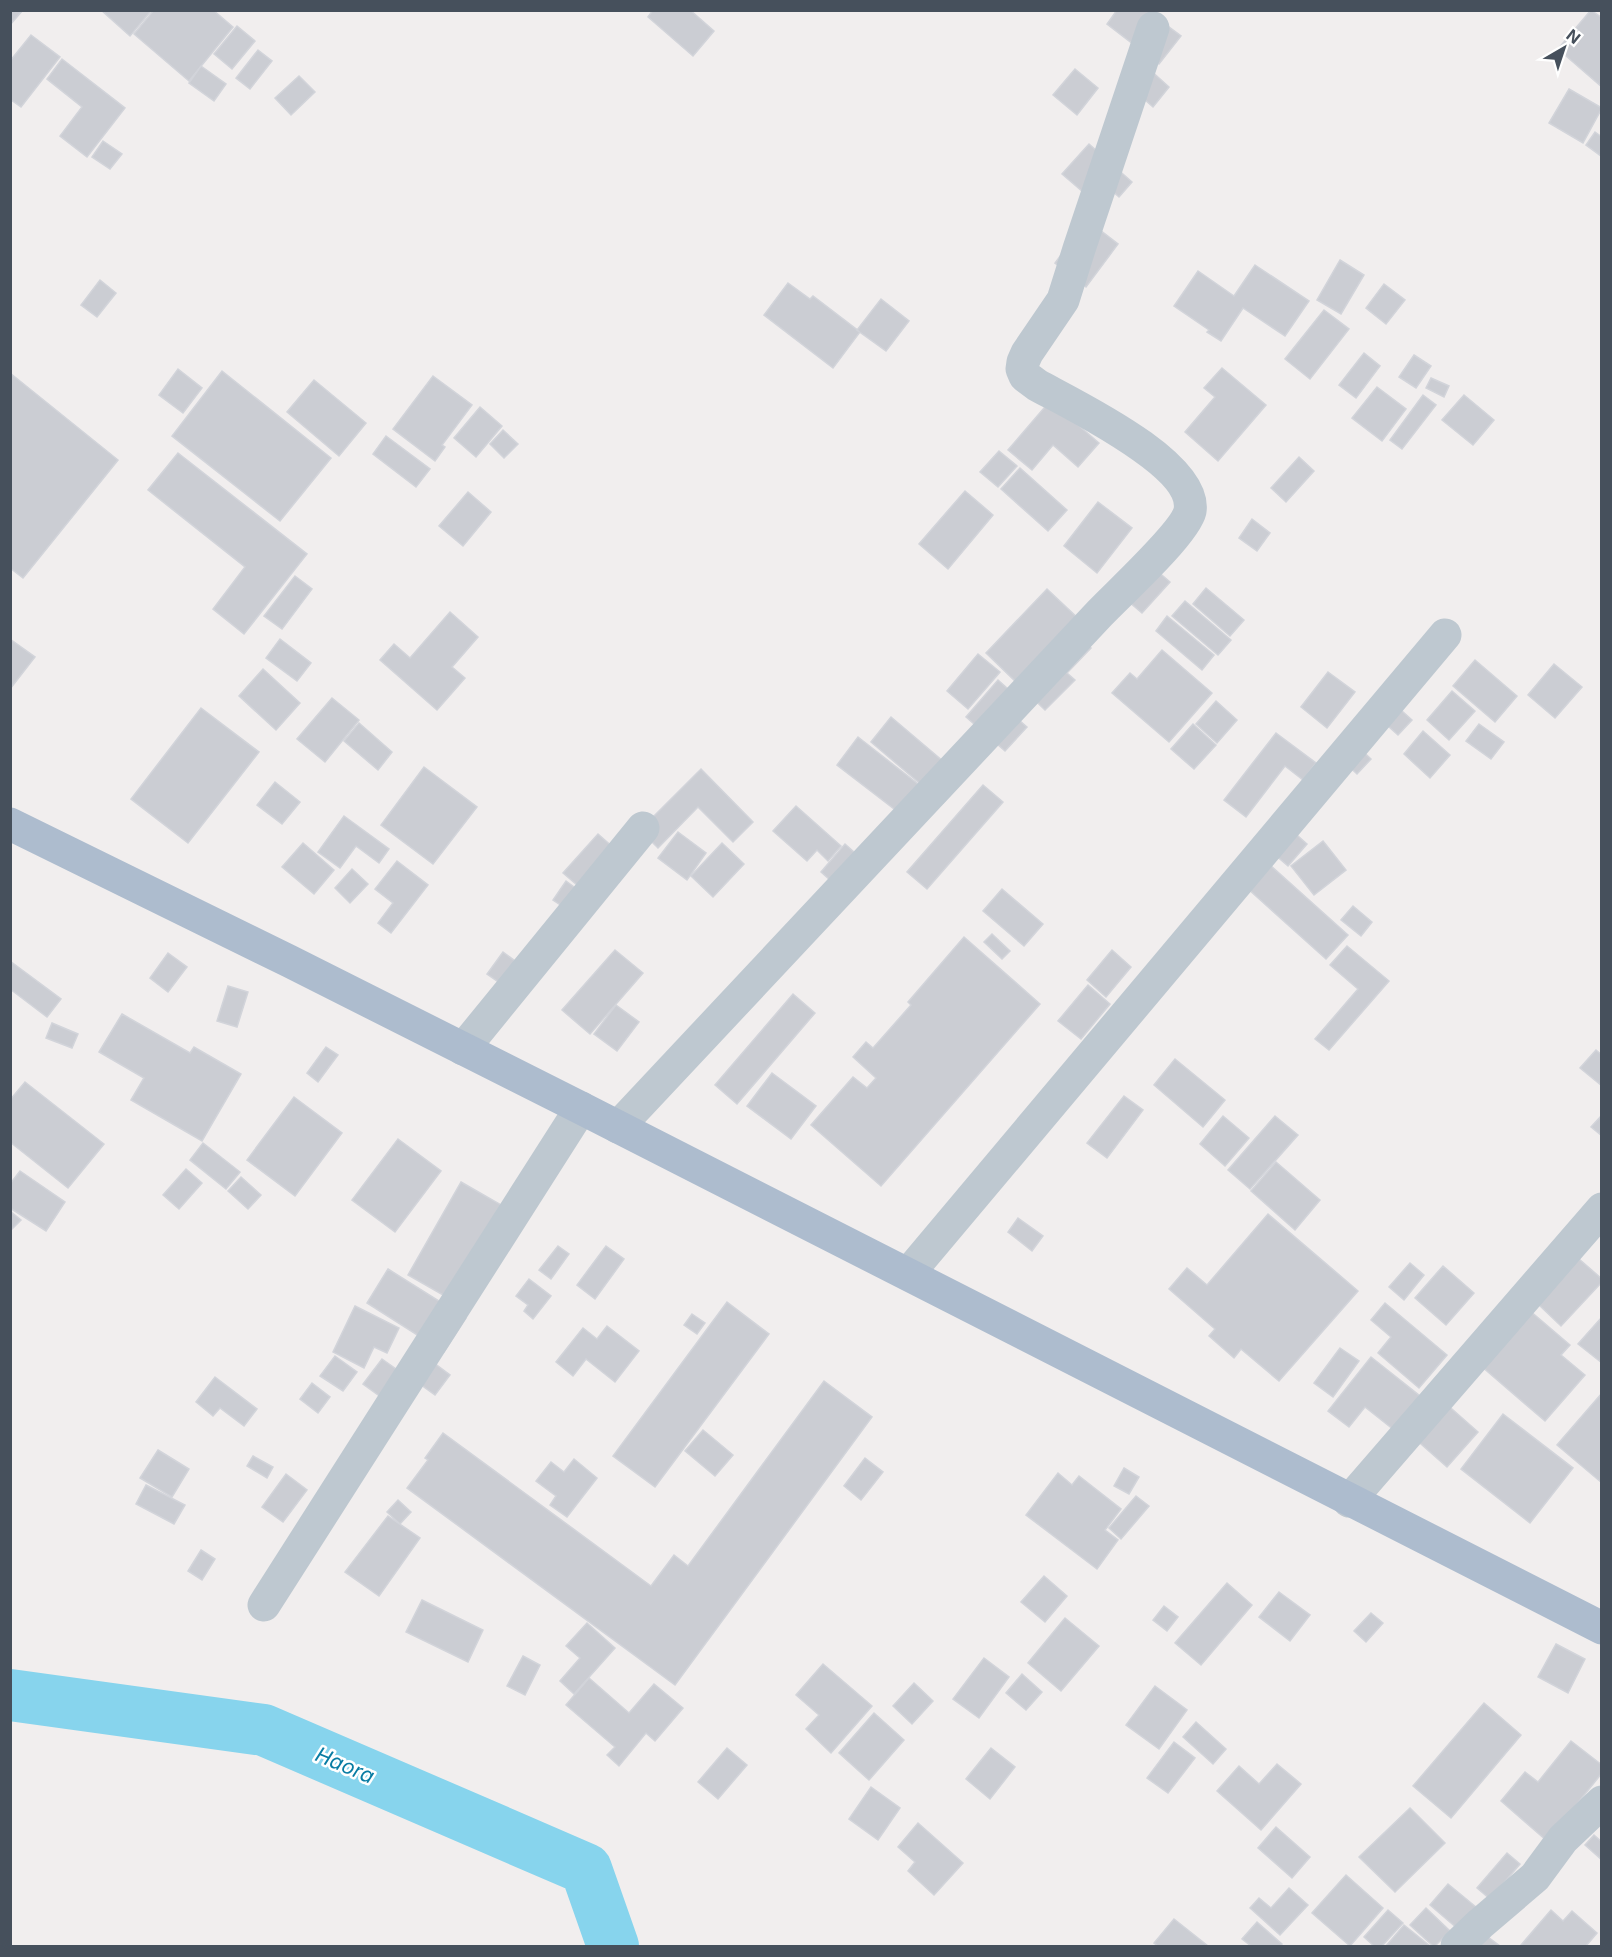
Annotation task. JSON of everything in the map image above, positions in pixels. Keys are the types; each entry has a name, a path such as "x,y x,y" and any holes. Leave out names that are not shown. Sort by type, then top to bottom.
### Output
{"main road":[{"path":"10,824 289,961 618,1127 1602,1629"}],"street":[{"path":"618,1127 1183,525 1190,510 1187,492 1174,473 1140,443 1037,385 1025,376 1022,369 1027,353 1053,316 1066,292 1078,249 1153,28"},
{"path":"908,1274 1444,635"},
{"path":"463,1049 643,828"},
{"path":"264,1605 580,1108"},
{"path":"1349,1501 1602,1209"},
{"path":"1457,1947 1535,1877 1563,1839 1602,1802"}],"building":[{"path":"10,10 23,10 10,25"},
{"path":"101,10 148,10 150,12 130,36"},
{"path":"154,10 213,10 233,27 189,81 134,34"},
{"path":"653,10 690,10 714,31 693,56 648,17"},
{"path":"1117,10 1156,10 1153,15 1181,36 1159,64 1107,24"},
{"path":"1591,10 1602,18 1602,87 1558,49"},
{"path":"237,26 255,41 232,69 214,54"},
{"path":"31,35 60,57 21,107 10,99 10,61"},
{"path":"258,50 272,61 250,89 236,78"},
{"path":"62,59 125,108 87,157 60,136 82,107 47,79"},
{"path":"1138,59 1169,87 1153,107 1120,78"},
{"path":"201,66 226,84 214,101 189,83"},
{"path":"1075,69 1098,88 1077,115 1053,95"},
{"path":"299,76 315,92 291,115 275,98"},
{"path":"1569,89 1602,108 1583,143 1549,123"},
{"path":"1595,132 1602,137 1601,156 1586,145"},
{"path":"103,141 122,154 110,169 92,157"},
{"path":"1089,144 1132,182 1119,197 1103,183 1090,198 1062,174"},
{"path":"1087,220 1118,244 1086,287 1055,263"},
{"path":"1340,260 1364,275 1341,314 1317,300"},
{"path":"1255,265 1309,301 1285,336 1243,308 1221,341 1174,306 1198,271 1234,296"},
{"path":"100,280 116,293 97,317 81,305"},
{"path":"788,283 810,299 813,296 860,332 833,368 764,315"},
{"path":"1384,284 1405,300 1386,324 1366,308"},
{"path":"881,299 909,321 886,351 857,330"},
{"path":"1324,310 1349,329 1310,379 1285,359"},
{"path":"1364,353 1380,366 1356,398 1339,385"},
{"path":"1414,355 1431,366 1416,388 1399,377"},
{"path":"1222,368 1266,405 1218,461 1185,432 1215,397 1204,388"},
{"path":"178,369 202,388 183,413 159,395"},
{"path":"222,371 331,458 280,521 172,436"},
{"path":"10,373 118,460 23,578 10,568"},
{"path":"433,376 472,405 442,445 445,447 435,461 393,429"},
{"path":"1431,378 1449,386 1444,397 1426,388"},
{"path":"314,380 366,423 339,456 287,412"},
{"path":"1377,387 1406,409 1382,441 1352,418"},
{"path":"1423,395 1436,405 1402,449 1390,440"},
{"path":"1464,395 1494,420 1473,445 1442,420"},
{"path":"1050,401 1099,443 1078,467 1053,445 1032,470 1008,450"},
{"path":"480,407 502,426 476,457 454,438"},
{"path":"503,430 518,444 504,458 490,444"},
{"path":"386,436 430,469 416,487 373,454"},
{"path":"999,451 1017,466 998,487 980,472"},
{"path":"178,453 307,554 244,634 213,609 245,567 148,490"},
{"path":"1299,457 1314,471 1286,502 1271,488"},
{"path":"1020,468 1067,510 1048,531 1001,489"},
{"path":"965,491 993,515 948,569 919,544"},
{"path":"468,492 491,512 463,546 439,526"},
{"path":"1098,502 1132,528 1097,573 1064,546"},
{"path":"1252,519 1270,533 1257,551 1239,538"},
{"path":"1142,558 1170,582 1142,613 1115,590"},
{"path":"295,576 312,589 282,629 264,616"},
{"path":"1206,588 1244,620 1230,636 1193,604"},
{"path":"1047,589 1081,621 1072,630 1091,648 1067,673 1075,680 1045,710 986,653"},
{"path":"1185,601 1231,640 1218,655 1172,616"},
{"path":"450,612 478,637 452,667 465,678 437,710 380,660 394,644 410,658"},
{"path":"1167,616 1214,655 1202,670 1156,631"},
{"path":"10,639 35,657 10,689"},
{"path":"280,639 311,663 297,681 266,658"},
{"path":"1162,650 1212,693 1169,742 1112,693 1130,673 1137,679"},
{"path":"978,654 1000,672 968,709 947,691"},
{"path":"1475,660 1517,696 1495,722 1453,686"},
{"path":"1554,664 1582,687 1555,718 1528,695"},
{"path":"263,669 300,703 276,730 239,696"},
{"path":"1328,672 1355,692 1327,728 1301,707"},
{"path":"998,680 1016,696 1005,708 1027,727 1005,751 966,717"},
{"path":"1452,691 1475,711 1449,740 1427,720"},
{"path":"1383,694 1412,720 1398,735 1369,709"},
{"path":"332,698 359,720 325,762 297,739"},
{"path":"1216,701 1237,720 1217,743 1196,724"},
{"path":"201,708 259,752 188,843 131,799"},
{"path":"891,717 964,779 943,803 871,742"},
{"path":"359,723 392,752 378,770 344,741"},
{"path":"1193,724 1216,745 1194,769 1171,749"},
{"path":"1479,724 1504,742 1491,759 1466,741"},
{"path":"1423,731 1450,755 1430,778 1404,754"},
{"path":"1276,733 1316,763 1303,780 1285,766 1246,817 1224,800"},
{"path":"858,737 932,795 911,822 837,765"},
{"path":"1355,744 1371,759 1357,774 1341,759"},
{"path":"424,767 477,807 433,864 381,825"},
{"path":"701,769 753,822 733,842 698,807 658,848 640,830"},
{"path":"275,782 300,802 282,824 257,805"},
{"path":"983,785 1003,802 927,889 907,872"},
{"path":"796,806 841,846 828,861 817,850 807,861 773,831"},
{"path":"344,816 389,849 379,863 356,846 340,868 318,852"},
{"path":"1279,819 1307,844 1288,866 1259,841"},
{"path":"678,832 706,853 687,880 658,858"},
{"path":"598,834 631,863 597,902 563,873"},
{"path":"1323,841 1346,870 1314,895 1291,866"},
{"path":"303,843 334,870 314,894 282,867"},
{"path":"722,843 744,864 713,897 691,876"},
{"path":"845,844 873,869 849,897 821,872"},
{"path":"397,861 428,885 391,933 378,923 393,903 375,889"},
{"path":"1269,864 1348,935 1326,959 1247,888"},
{"path":"352,869 368,884 350,903 335,888"},
{"path":"566,881 586,896 574,914 553,900"},
{"path":"1002,889 1043,924 1024,946 983,911"},
{"path":"1353,906 1372,922 1361,936 1341,920"},
{"path":"992,934 1010,951 1002,959 984,942"},
{"path":"964,937 1040,1004 881,1186 811,1125 853,1077 867,1088 876,1078 853,1057 866,1042 873,1048 911,1005 908,1002"},
{"path":"1347,946 1389,981 1329,1050 1315,1039 1358,989 1330,965"},
{"path":"615,950 643,973 590,1034 562,1010"},
{"path":"1112,950 1131,967 1106,997 1087,980"},
{"path":"503,952 526,969 510,990 487,974"},
{"path":"168,953 187,967 168,992 150,978"},
{"path":"10,961 61,999 47,1017 10,989"},
{"path":"1088,985 1110,1004 1081,1039 1058,1021"},
{"path":"228,986 248,992 237,1027 217,1021"},
{"path":"793,994 815,1013 737,1104 715,1085"},
{"path":"616,1005 639,1022 617,1051 594,1034"},
{"path":"122,1014 190,1053 194,1047 241,1074 202,1141 131,1100 144,1078 99,1052"},
{"path":"52,1023 78,1034 72,1048 46,1038"},
{"path":"326,1047 338,1055 318,1082 307,1073"},
{"path":"1596,1050 1602,1055 1602,1086 1580,1068"},
{"path":"1175,1059 1225,1100 1203,1127 1154,1085"},
{"path":"772,1073 816,1106 791,1139 747,1106"},
{"path":"25,1082 104,1144 68,1188 10,1142 10,1100"},
{"path":"1124,1096 1143,1110 1107,1158 1087,1143"},
{"path":"294,1097 342,1133 295,1196 247,1160"},
{"path":"1602,1115 1602,1136 1591,1127"},
{"path":"1223,1116 1249,1138 1225,1166 1200,1144"},
{"path":"1275,1116 1298,1135 1250,1189 1228,1170"},
{"path":"398,1139 441,1171 395,1232 352,1200"},
{"path":"203,1143 240,1172 226,1189 190,1160"},
{"path":"1276,1162 1320,1200 1295,1230 1251,1191"},
{"path":"186,1169 202,1183 179,1209 163,1195"},
{"path":"20,1171 65,1202 46,1231 10,1208 10,1184"},
{"path":"241,1177 261,1195 248,1209 228,1191"},
{"path":"461,1182 517,1214 464,1307 408,1275"},
{"path":"10,1211 21,1220 10,1231"},
{"path":"1268,1214 1358,1291 1279,1381 1241,1349 1234,1358 1209,1336 1215,1329 1169,1289 1187,1268 1207,1285"},
{"path":"1018,1218 1043,1236 1032,1251 1008,1232"},
{"path":"558,1246 569,1254 551,1279 539,1270"},
{"path":"606,1246 624,1259 595,1299 577,1285"},
{"path":"1579,1259 1602,1279 1602,1282 1561,1326 1538,1304"},
{"path":"1410,1263 1424,1275 1404,1300 1389,1287"},
{"path":"1443,1266 1474,1293 1446,1325 1415,1298"},
{"path":"388,1269 466,1318 444,1352 367,1303"},
{"path":"529,1279 551,1296 533,1319 524,1311 528,1305 516,1296"},
{"path":"727,1302 769,1334 655,1487 613,1456"},
{"path":"1385,1303 1447,1355 1419,1388 1378,1353 1391,1337 1371,1320"},
{"path":"355,1306 399,1328 387,1353 374,1347 364,1368 333,1352"},
{"path":"1529,1310 1570,1345 1561,1355 1585,1375 1545,1421 1481,1366"},
{"path":"692,1314 705,1323 697,1334 684,1325"},
{"path":"1602,1317 1602,1363 1578,1344"},
{"path":"607,1326 639,1351 615,1382 586,1359 573,1376 556,1362 583,1328 597,1339"},
{"path":"1340,1348 1359,1361 1333,1397 1314,1383"},
{"path":"422,1354 450,1375 435,1395 406,1374"},
{"path":"335,1356 357,1372 343,1391 320,1376"},
{"path":"1371,1357 1420,1396 1394,1430 1365,1407 1349,1427 1328,1411"},
{"path":"382,1359 403,1374 385,1400 363,1384"},
{"path":"215,1377 257,1409 244,1426 220,1408 213,1416 196,1402"},
{"path":"824,1381 872,1417 675,1685 407,1488 428,1460 425,1458 443,1433 651,1586 674,1555 688,1566"},
{"path":"312,1383 330,1397 318,1413 300,1399"},
{"path":"1602,1393 1602,1483 1557,1445"},
{"path":"1444,1402 1478,1432 1447,1467 1413,1437"},
{"path":"1503,1414 1573,1468 1530,1523 1461,1469"},
{"path":"703,1430 733,1455 715,1476 685,1451"},
{"path":"158,1450 189,1469 172,1497 140,1478"},
{"path":"253,1456 273,1467 267,1478 247,1466"},
{"path":"865,1458 883,1472 861,1500 844,1486"},
{"path":"574,1459 597,1478 567,1517 550,1505 556,1496 536,1481 551,1462 564,1472"},
{"path":"1124,1468 1139,1477 1129,1494 1114,1486"},
{"path":"1058,1473 1072,1485 1079,1476 1121,1509 1105,1530 1118,1540 1097,1569 1026,1515"},
{"path":"286,1474 307,1490 283,1522 262,1507"},
{"path":"146,1485 185,1505 174,1524 136,1504"},
{"path":"1136,1496 1149,1506 1121,1539 1109,1528"},
{"path":"398,1500 411,1512 400,1524 387,1512"},
{"path":"388,1516 420,1538 379,1596 345,1572"},
{"path":"201,1550 215,1559 202,1580 188,1571"},
{"path":"1044,1576 1067,1596 1045,1622 1021,1602"},
{"path":"1227,1583 1252,1605 1201,1665 1175,1643"},
{"path":"1279,1592 1310,1615 1290,1641 1259,1617"},
{"path":"422,1600 483,1630 468,1662 406,1632"},
{"path":"1164,1606 1178,1617 1167,1631 1153,1620"},
{"path":"1371,1613 1383,1623 1366,1642 1354,1631"},
{"path":"1065,1618 1099,1646 1061,1691 1028,1663"},
{"path":"587,1623 615,1648 574,1694 560,1681 580,1658 566,1646"},
{"path":"1556,1644 1585,1659 1568,1693 1538,1677"},
{"path":"523,1656 540,1665 525,1695 507,1686"},
{"path":"984,1658 1009,1677 979,1718 953,1699"},
{"path":"823,1664 872,1706 831,1753 806,1729 819,1715 796,1695"},
{"path":"1022,1674 1042,1692 1026,1710 1006,1693"},
{"path":"589,1678 629,1713 654,1684 683,1708 655,1741 646,1733 619,1766 607,1755 615,1747 566,1705"},
{"path":"914,1683 933,1701 912,1724 893,1706"},
{"path":"1155,1686 1187,1710 1159,1749 1126,1725"},
{"path":"1484,1703 1521,1735 1451,1818 1413,1786"},
{"path":"874,1713 904,1740 869,1780 839,1753"},
{"path":"1196,1722 1226,1749 1213,1764 1183,1737"},
{"path":"1571,1741 1602,1765 1602,1773 1547,1841 1501,1801 1525,1772 1538,1782"},
{"path":"1174,1742 1195,1758 1168,1793 1147,1778"},
{"path":"727,1748 747,1765 718,1799 698,1782"},
{"path":"991,1748 1015,1767 990,1799 966,1779"},
{"path":"1277,1764 1301,1784 1261,1830 1217,1791 1239,1766 1259,1784"},
{"path":"871,1787 900,1808 878,1840 849,1819"},
{"path":"1410,1808 1445,1843 1395,1892 1359,1857"},
{"path":"918,1823 963,1863 934,1895 908,1871 915,1862 898,1847"},
{"path":"1276,1827 1310,1857 1292,1878 1258,1848"},
{"path":"1594,1835 1602,1842 1602,1860 1585,1845"},
{"path":"1507,1853 1520,1864 1490,1899 1477,1888"},
{"path":"1346,1875 1383,1908 1350,1946 1312,1913"},
{"path":"1448,1884 1476,1907 1458,1929 1430,1905"},
{"path":"1289,1888 1308,1905 1280,1935 1250,1908 1259,1898 1271,1908"},
{"path":"1426,1908 1450,1931 1435,1946 1410,1925"},
{"path":"1388,1910 1403,1923 1382,1946 1374,1946 1364,1937"},
{"path":"1551,1910 1563,1921 1572,1911 1597,1933 1586,1946 1521,1945"},
{"path":"1174,1919 1208,1946 1158,1946 1154,1943"},
{"path":"1257,1922 1282,1944 1280,1946 1251,1946 1242,1939"},
{"path":"1404,1925 1430,1946 1386,1946"},
{"path":"1484,1934 1500,1946 1475,1946"}],"waterway":[{"name":"Haora","path":"10,1695 264,1730 586,1869 613,1946"}]}
